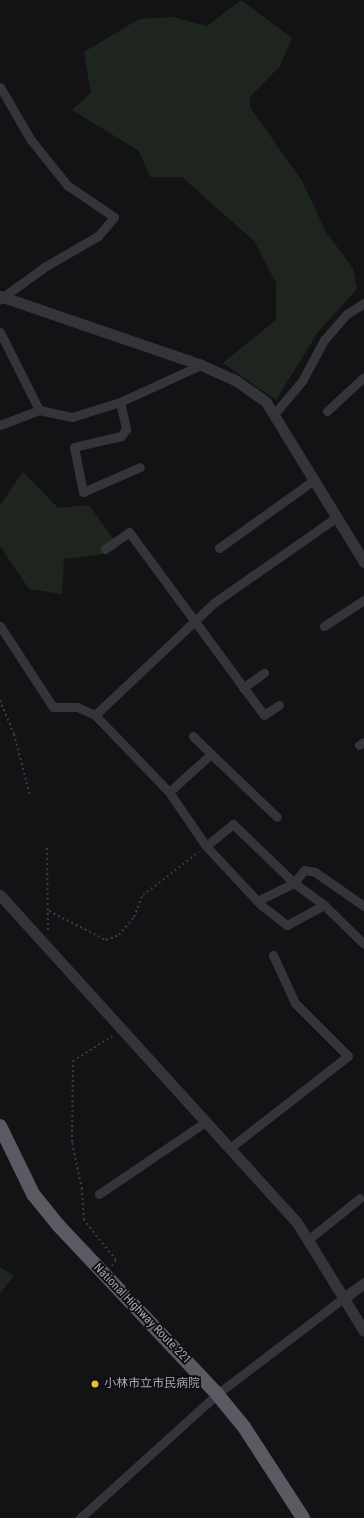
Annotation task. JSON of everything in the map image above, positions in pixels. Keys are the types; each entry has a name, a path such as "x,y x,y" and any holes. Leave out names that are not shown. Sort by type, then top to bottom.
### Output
{"highway":[{"name":"National Highway Route 221","path":"0,1126 33,1194 105,1275 217,1394 244,1427 303,1518"}],"street":[{"path":"0,87 30,140 67,185 114,217 98,236 46,266 1,298"},
{"path":"1,298 201,365 235,380 275,413 314,480 363,557"},
{"path":"275,413 302,381 324,340 347,314 364,303"},
{"path":"0,332 39,410"},
{"path":"0,425 39,410 72,417 120,402 201,365"},
{"path":"328,411 364,377"},
{"path":"120,402 126,430 121,436 74,447 83,492 140,467"},
{"path":"219,548 314,480"},
{"path":"95,715 215,602 337,517"},
{"path":"105,549 129,532 193,623 264,715 278,705"},
{"path":"324,626 364,600"},
{"path":"0,626 53,707 77,707 95,715 169,792 206,846 257,901 287,925 324,905"},
{"path":"243,688 264,673"},
{"path":"193,736 277,817"},
{"path":"169,792 211,754"},
{"path":"206,846 233,824 294,882 324,905 364,944"},
{"path":"257,901 294,882 304,870 315,872 364,906"},
{"path":"0,895 48,945 123,1030 208,1121 309,1239 364,1331"},
{"path":"231,1147 348,1056 295,1003 273,956"},
{"path":"99,1194 208,1121"},
{"path":"309,1239 360,1198"},
{"path":"80,1518 217,1394 364,1283"}],"path":[{"path":"0,700 14,734 30,796"},
{"path":"49,911 106,940 119,935 134,917 143,895 206,846"},
{"path":"47,848 49,911 48,945"},
{"path":"105,1275 116,1260 84,1220 82,1189 72,1142 73,1061 123,1030"}],"shaded area":[{"path":"241,0 292,38 280,66 250,97 250,107 302,181 326,232 353,268 357,289 318,332 276,400 223,363 276,320 276,283 254,241 182,177 150,177 139,151 72,110 91,93 84,52 139,19 172,17 207,26"},
{"path":"23,472 58,508 89,505 115,541 104,554 64,559 62,594 29,589 0,546 0,505"},
{"path":"0,1267 14,1276 0,1293"}],"place":[{"name":"小林市立市民病院","path":"95,1384"}]}
